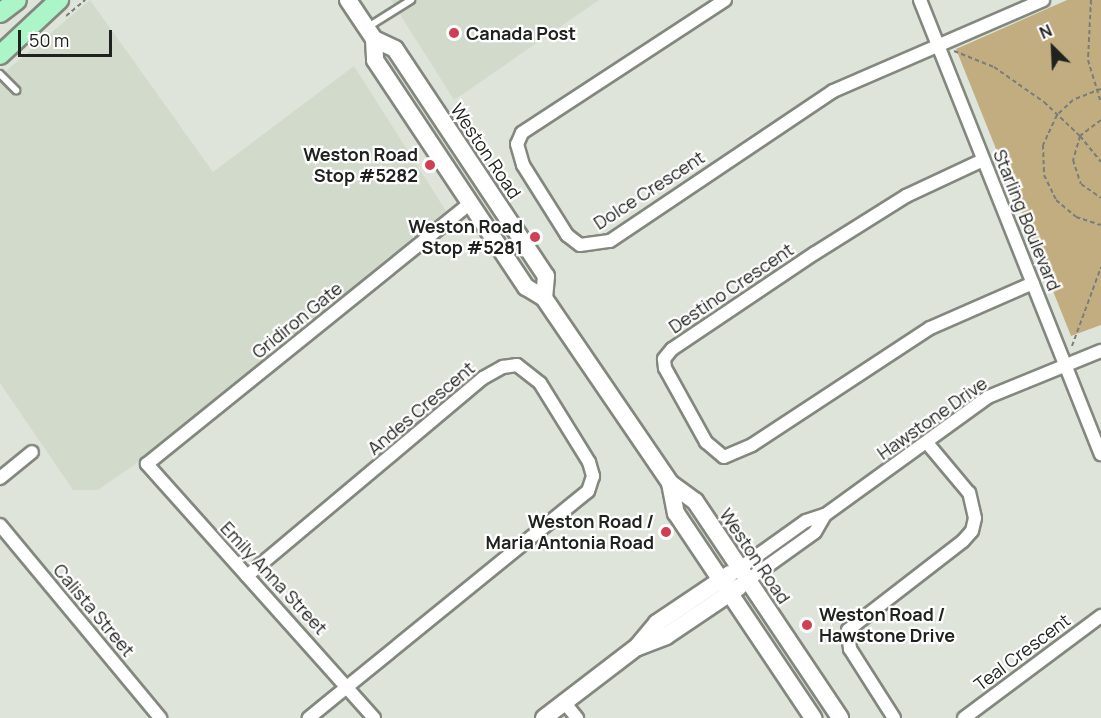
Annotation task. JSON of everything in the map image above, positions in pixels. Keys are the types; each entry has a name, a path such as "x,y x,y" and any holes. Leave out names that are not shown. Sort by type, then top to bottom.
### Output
{"main road":[{"path":"0,13 17,0"},
{"path":"0,55 59,0"},
{"name":"Weston Road","path":"348,0 370,33 394,49 546,276 544,298"},
{"name":"Weston Road","path":"370,33 375,60 526,287 544,298 670,483 695,501 840,718"},
{"name":"Weston Road","path":"670,483 676,513 813,718"},
{"path":"544,718 637,647 657,623 725,587 744,574"}],"street":[{"name":"Dolce Crescent","path":"725,0 522,133 517,144 523,165 567,235 580,245 610,241 833,91 1043,0"},
{"name":"Starling Boulevard","path":"920,0 1101,454"},
{"name":"Destino Crescent","path":"983,160 906,196 815,253 672,349 664,359 665,368 706,442 724,457 745,449 930,328 1033,283"},
{"name":"Gridiron Gate","path":"147,464 471,203"},
{"name":"Hawstone Drive","path":"744,574 815,532 825,515 988,397 1101,351"},
{"name":"Andes Crescent","path":"247,576 483,378 503,367 517,365 540,383 589,462 592,476 588,492 348,687"},
{"path":"894,718 850,649 848,630 963,541 972,531 975,518 969,493 927,442"},
{"path":"0,478 32,452"},
{"name":"Emily Anna Street","path":"147,464 374,718"},
{"name":"Calista Street","path":"0,525 160,718"},
{"name":"Teal Crescent","path":"964,718 1101,616"},
{"path":"309,718 348,687"},
{"path":"564,702 577,718"}],"lane":[{"path":"370,33 411,0"},
{"path":"0,74 15,90"}],"path":[{"path":"1091,0 1088,60 1101,103"},
{"path":"937,45 994,67 1057,115 1100,159"},
{"path":"1101,89 1073,100 1057,115 1043,145 1044,175 1056,200 1076,217 1101,225"},
{"path":"1101,120 1080,136 1073,160 1075,172 1081,184 1101,198"},
{"path":"1065,365 1101,267"}],"shaded area":[{"path":"90,0 213,172 354,66 446,211 134,465 98,490 73,490 0,383 0,76"},
{"path":"391,0 599,0 454,100"},
{"path":"1067,0 1101,0 1101,325 1071,336 956,49"}],"place":[{"name":"Canada Post","path":"454,33"},
{"name":"Weston Road Stop #5282","path":"430,165"},
{"name":"Weston Road Stop #5281","path":"535,237"},
{"name":"Weston Road / Maria Antonia Road","path":"666,532"},
{"name":"Weston Road / Hawstone Drive","path":"807,625"}]}
